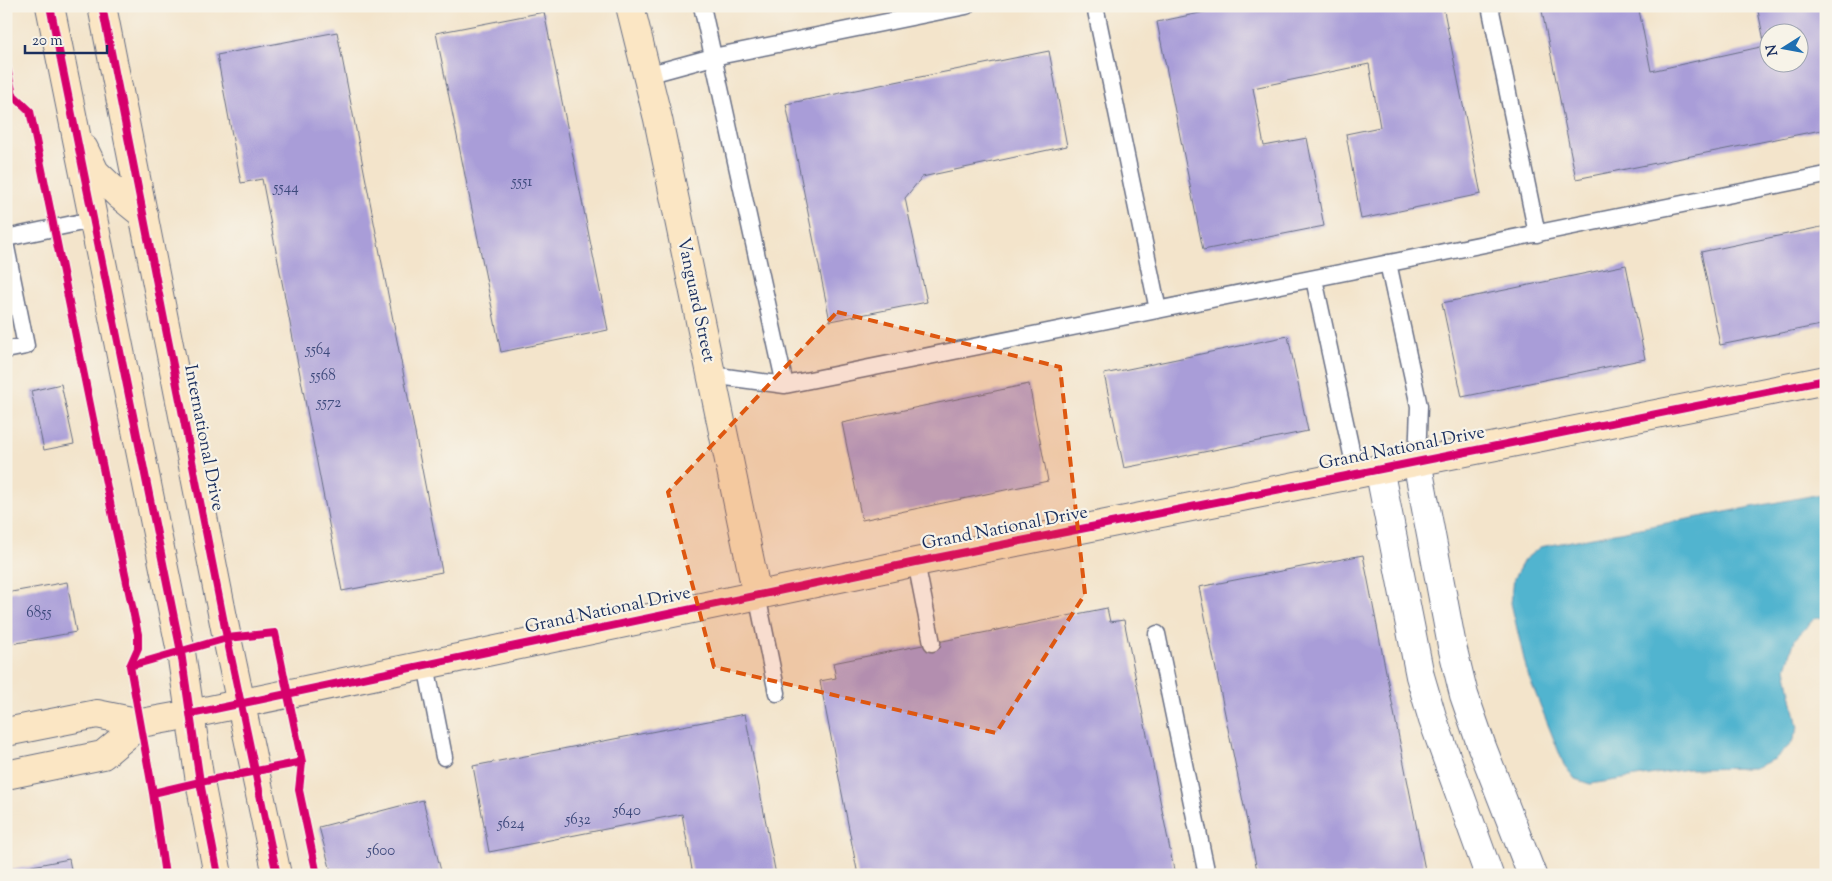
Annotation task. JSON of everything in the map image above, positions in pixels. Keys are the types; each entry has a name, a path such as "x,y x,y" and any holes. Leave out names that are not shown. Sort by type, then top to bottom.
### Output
{"street":[{"path":"50,6 181,652 200,782 218,875"},
{"name":"International Drive","path":"102,6 241,704 277,875"},
{"name":"Vanguard Street","path":"630,6 658,119 757,595"},
{"path":"74,130 96,172 118,194 144,215"},
{"name":"Grand National Drive","path":"6,732 98,714 141,723 191,714 916,562 1826,380"},
{"path":"1417,461 1452,646 1464,694 1532,875"},
{"path":"1367,471 1432,720 1489,875"},
{"name":"Grand National Drive","path":"6,775 103,755 141,723"}],"lane":[{"path":"702,6 785,385"},
{"path":"647,75 713,57 966,6"},
{"path":"1095,6 1158,310"},
{"path":"1490,6 1537,234"},
{"path":"711,375 785,385 1826,175"},
{"path":"6,238 92,220"},
{"path":"6,247 26,346 6,350"},
{"path":"1388,263 1419,406 1417,461"},
{"path":"1314,279 1367,471"},
{"path":"916,562 932,643"},
{"path":"757,595 777,693"},
{"path":"1157,634 1207,875"},
{"path":"426,665 444,757"}],"highlighted area":[{"path":"837,312 1060,367 1085,594 996,733 714,667 668,492"}],"water":[{"path":"1826,493 1826,617 1814,619 1795,639 1786,668 1798,728 1791,744 1775,759 1754,768 1688,769 1590,784 1575,779 1564,765 1527,672 1511,603 1514,578 1524,560 1540,547"}],"building":[{"path":"1233,6 1443,6 1481,194 1361,219 1346,134 1380,127 1369,64 1253,88 1264,146 1307,138 1324,226 1203,250 1157,22"},
{"path":"1541,6 1654,6 1639,10 1651,71 1760,47 1760,72 1810,72 1810,22 1760,22 1757,6 1826,6 1826,129 1576,179"},
{"path":"544,12 608,330 501,352 436,33"},
{"path":"337,32 442,572 342,591 262,179 241,183 217,55"},
{"path":"1049,51 1067,146 922,177 905,198 927,302 830,321 786,104"},
{"path":"1826,226 1826,324 1720,345 1701,252"},
{"path":"1626,265 1645,359 1462,397 1442,303"},
{"path":"1288,336 1308,431 1124,468 1104,374"},
{"path":"61,384 74,444 44,450 31,391"},
{"path":"1029,384 1048,481 862,520 842,423"},
{"path":"1363,555 1426,875 1258,875 1199,587"},
{"path":"67,582 76,632 6,645 6,593"},
{"path":"1107,608 1110,622 1124,620 1175,875 858,875 820,681 836,678 833,663"},
{"path":"745,714 776,875 693,875 682,814 489,852 473,766"},
{"path":"423,800 442,875 332,875 319,827"},
{"path":"69,859 72,875 6,875 6,871"}],"cycle path":[{"path":"50,6 181,652 200,782 218,875"},
{"path":"102,6 227,638 277,875"},
{"path":"6,63 13,95 30,111 138,634 138,648 130,666 153,793 165,875"},
{"path":"191,714 916,562 1826,380"},
{"path":"130,666 227,638 275,633 302,762 299,790 317,875"},
{"path":"153,793 302,762"}]}
